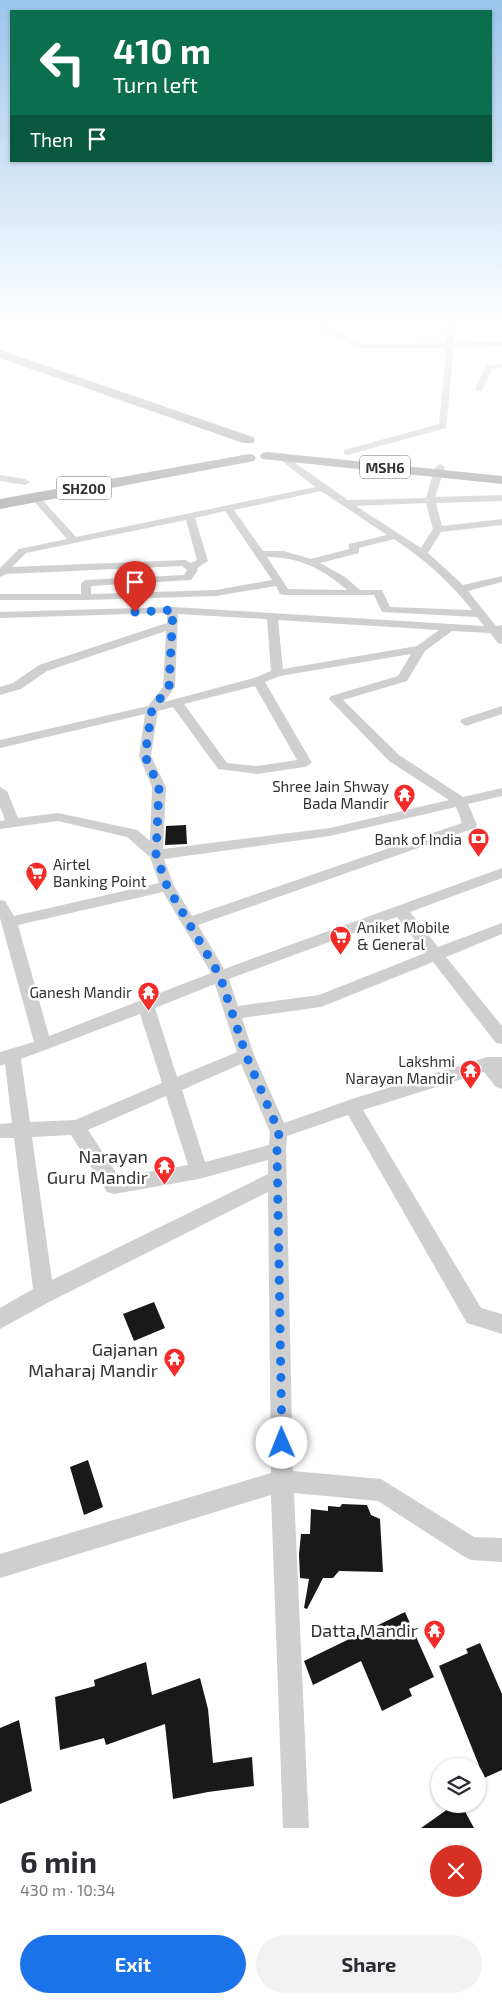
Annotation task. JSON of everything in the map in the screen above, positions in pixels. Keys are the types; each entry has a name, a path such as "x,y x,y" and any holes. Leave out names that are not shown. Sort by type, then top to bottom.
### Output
{"main road":[{"path":"119,407 232,447 248,440"},
{"path":"154,407 248,440 266,442 273,452 249,458 234,453 232,447"},
{"name":"SH200","path":"168,472 184,462 232,447"},
{"name":"MSH6","path":"273,452 347,452 502,480"},
{"name":"MSH6","path":"273,452 439,470 502,474"},
{"name":"SH200","path":"0,504 249,458"}],"street":[{"path":"347,452 442,426 444,407"},
{"path":"273,452 323,488 423,554 461,589 480,614 497,629 502,641"},
{"path":"423,554 438,529 430,499 439,470"},
{"path":"0,478 25,482"},
{"path":"2,572 23,551 323,488"},
{"path":"35,497 74,541"},
{"path":"346,503 502,498"},
{"path":"228,508 284,592 378,592 386,610 480,614"},
{"path":"190,517 203,561 190,568"},
{"path":"438,529 502,522"},
{"path":"310,562 355,551 353,546 396,536"},
{"path":"260,554 283,554 310,562 348,584 357,593"},
{"path":"2,572 186,563 193,570 188,578 86,583 86,597"},
{"path":"461,589 502,579"},
{"path":"0,597 86,597 216,593 279,582"},
{"path":"0,615 173,610 272,618 497,629"},
{"path":"173,610 169,687 152,709 145,756 159,787 156,855 167,886 220,976 246,1055 278,1141 282,1481 296,1828"},
{"path":"272,618 277,673"},
{"path":"0,691 17,686 43,668 173,625"},
{"path":"188,923 470,825 460,801 394,758 335,699 403,678 420,649 450,627"},
{"path":"0,744 152,709 258,681 277,673 420,649"},
{"path":"176,702 223,766 257,770 305,763 258,681"},
{"path":"466,722 502,710"},
{"path":"0,791 7,824 58,817 132,834 156,855 330,832 502,792"},
{"path":"44,1294 21,1130 6,1058 146,1006 220,976 502,873"},
{"path":"10,922 167,886"},
{"path":"0,906 10,922 43,1045"},
{"path":"400,910 502,1038"},
{"path":"232,1013 322,1001 502,928"},
{"path":"146,1006 199,1171"},
{"path":"0,1131 76,1127 246,1055"},
{"path":"76,1127 114,1186 199,1171 278,1141 352,1106 495,1064 502,1082"},
{"path":"352,1106 474,1316 502,1324"},
{"path":"0,1319 44,1294 278,1178"},
{"path":"0,1566 282,1481 381,1490 471,1548 502,1550"}],"building":[{"path":"186,825 187,844 165,845 166,826"},
{"path":"154,1302 165,1328 134,1341 123,1314"},
{"path":"88,1460 103,1507 84,1515 70,1467"},
{"path":"342,1504 367,1505 371,1515 380,1519 383,1572 339,1571 333,1578 323,1578 307,1609 304,1608 309,1579 300,1578 299,1554 301,1534 310,1534 311,1509 328,1511 328,1506 340,1507"},
{"path":"405,1612 434,1677 409,1689 412,1696 382,1711 361,1661 313,1685 304,1661"},
{"path":"480,1643 502,1694 502,1770 486,1777 486,1758 476,1758 439,1666 468,1653 466,1649"},
{"path":"146,1662 152,1695 200,1678 208,1709 213,1763 252,1757 254,1786 173,1799 165,1724 106,1745 104,1738 60,1750 55,1697 95,1686 94,1680"},
{"path":"19,1720 32,1791 0,1804 0,1728"},
{"path":"442,1813 466,1813 474,1828 421,1828"}],"place":[{"name":"Shree Jain Shway Bada Mandir","path":"405,814"},
{"name":"Bank of India","path":"478,858"},
{"name":"Airtel Banking Point","path":"37,892"},
{"name":"Aniket Mobile & General","path":"341,955"},
{"name":"Ganesh Mandir","path":"148,1011"},
{"name":"Lakshmi Narayan Mandir","path":"471,1089"},
{"name":"Narayan Guru Mandir","path":"164,1185"},
{"name":"Gajanan Maharaj Mandir","path":"174,1378"},
{"name":"Datta Mandir","path":"434,1649"}],"route":[{"path":"135,612 173,610 169,687 152,709 145,756 159,787 156,855 167,886 220,976 246,1055 279,1132 277,1150 282,1443"}]}
